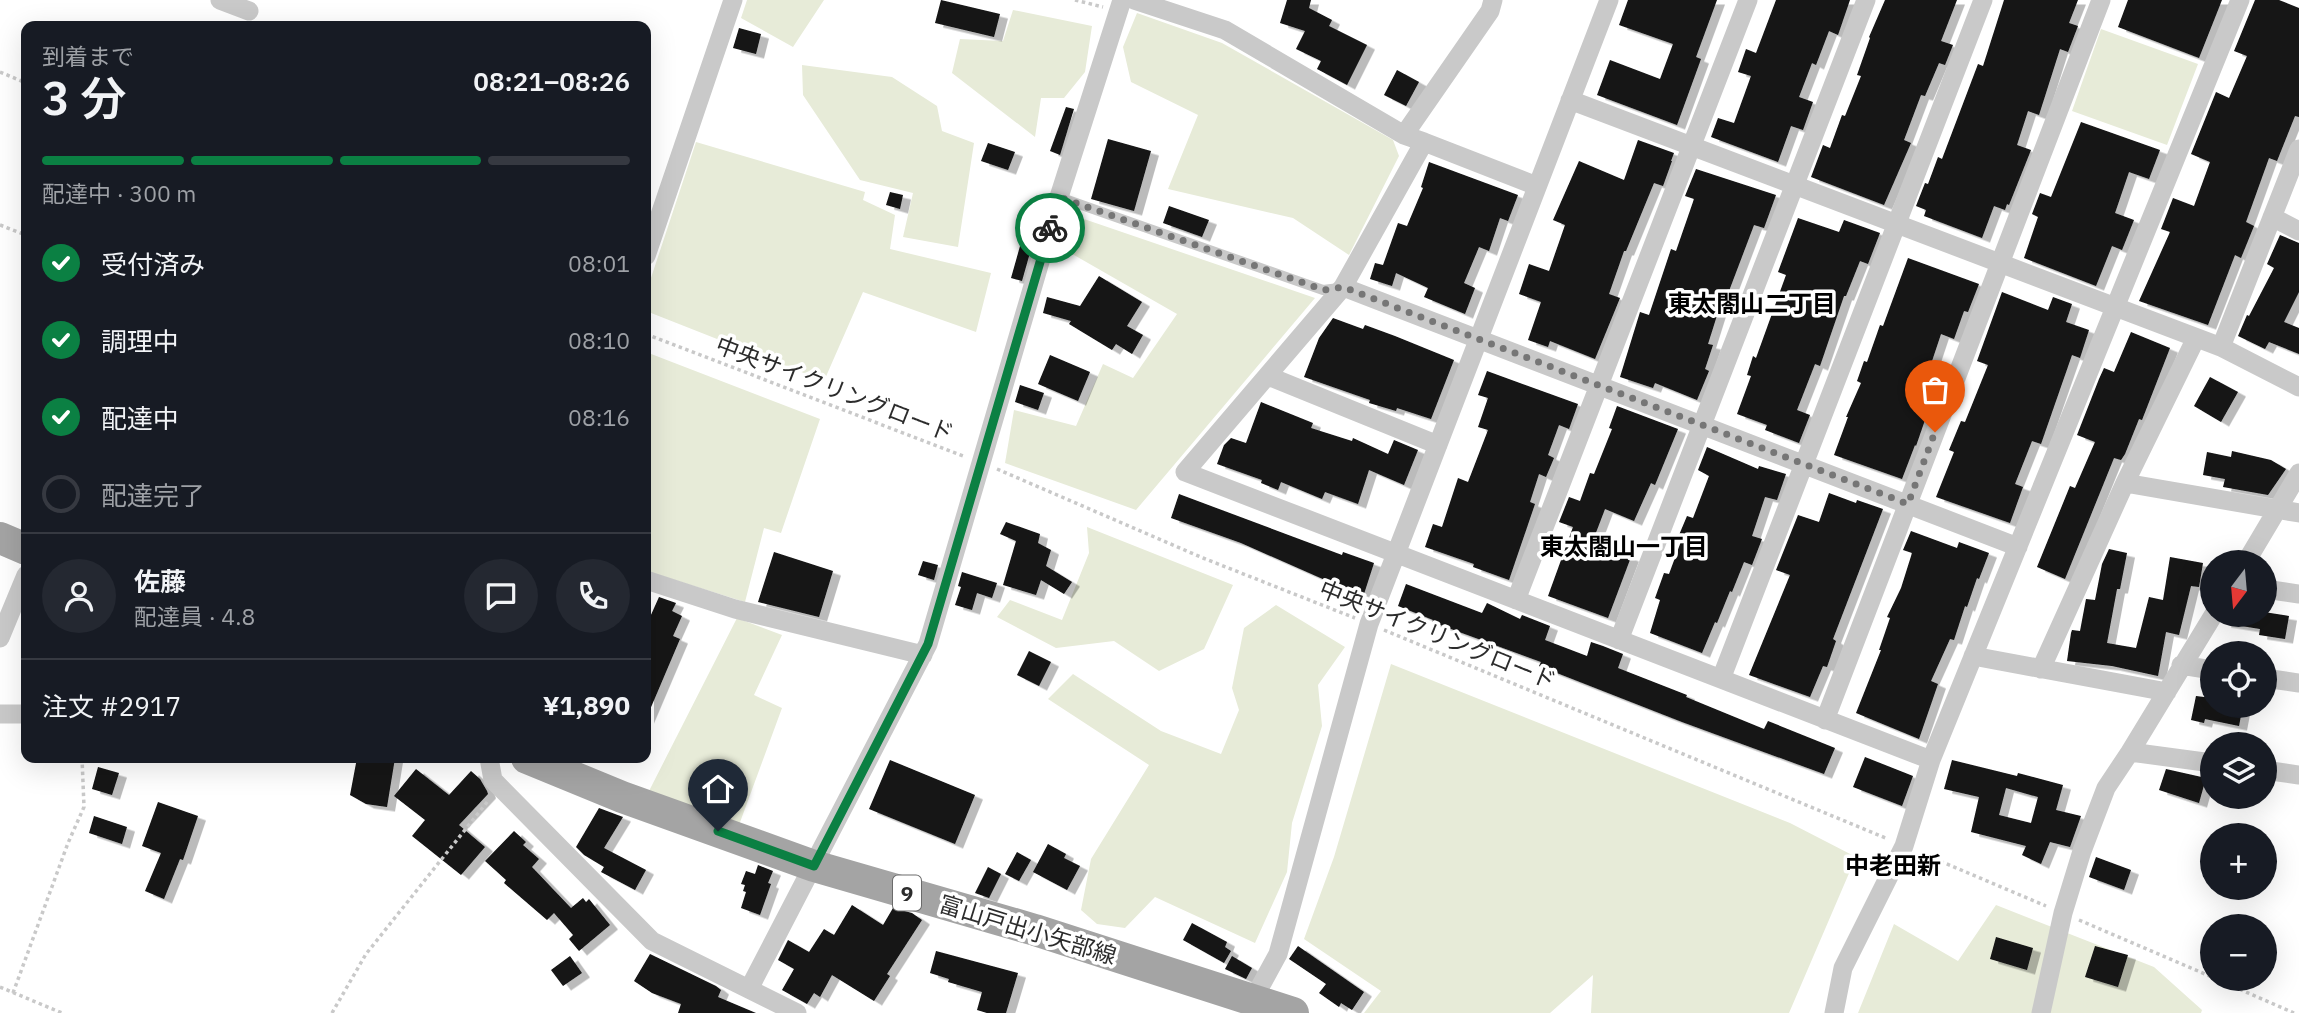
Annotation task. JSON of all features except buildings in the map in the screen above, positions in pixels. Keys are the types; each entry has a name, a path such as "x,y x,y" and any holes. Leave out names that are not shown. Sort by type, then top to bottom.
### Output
{"main road":[{"path":"0,538 21,547"},
{"name":"富山戸出小矢部線","path":"539,763 622,797 814,866 1035,930 1249,1007 1293,1013"}],"street":[{"path":"220,0 248,12"},
{"path":"651,241 733,0"},
{"path":"1404,135 1490,11 1493,0"},
{"path":"1249,1007 1278,954 1369,624 1609,0"},
{"path":"1516,600 1748,0"},
{"path":"1619,640 1866,0"},
{"path":"1721,679 1983,0"},
{"path":"1825,720 2101,0"},
{"path":"1833,1013 1843,968 1904,846 1931,760 2240,0"},
{"path":"749,989 928,644 983,464 1059,197 1125,4 1225,30 1404,135 1537,186"},
{"path":"1570,100 2221,347 2299,387"},
{"path":"1424,142 1343,287 1185,472 1931,760"},
{"path":"2221,347 2299,149"},
{"path":"2272,217 2299,231"},
{"path":"1343,287 2018,547"},
{"path":"2041,669 2125,483 2196,338"},
{"path":"1268,376 1438,445"},
{"path":"2253,550 2299,473"},
{"path":"2125,483 2299,513"},
{"path":"651,582 735,609 923,655"},
{"path":"0,638 21,587"},
{"path":"2277,591 2299,594"},
{"path":"2041,1013 2063,913 2082,850 2106,788 2206,627"},
{"path":"1973,656 2167,692"},
{"path":"2181,665 2200,668"},
{"path":"2277,680 2299,683"},
{"path":"0,714 21,714"},
{"path":"2130,751 2200,761"},
{"path":"490,763 493,780 652,941 797,1013"},
{"path":"2277,772 2299,775"}],"lane":[{"path":"1059,197 1324,290 1343,287"}],"path":[{"path":"1075,0 1125,4"},
{"path":"0,72 21,81"},
{"path":"0,225 21,233"},
{"name":"中央サイクリングロード","path":"651,336 983,464 1203,558 1904,846 2200,972"},
{"path":"13,993 68,843 84,807 82,763"},
{"path":"332,1013 366,954 500,786"},
{"path":"0,987 62,1013"},
{"name":"中央サイクリングロード","path":"2243,991 2294,1013"}],"green space":[{"path":"747,0 824,0 793,47 741,18"},
{"path":"1013,10 1092,26 1085,72 1064,98 1041,98 1035,137 952,73 960,39 1003,41"},
{"path":"1137,13 1222,43 1393,140 1399,156 1349,255 1293,218 1168,189 1198,115 1131,82 1123,47"},
{"path":"2101,29 2198,64 2167,145 2072,111"},
{"path":"802,65 892,77 937,106 942,131 974,143 958,247 903,237 913,193 860,180 803,95"},
{"path":"696,142 865,192 863,200 895,215 890,249 991,273 976,332 863,292 824,381 651,313 651,278"},
{"path":"1081,218 1315,298 1136,510 1005,463 1014,410 1076,426 1103,364 1133,378 1177,314 1067,251"},
{"path":"651,354 820,419 781,533 764,528 745,602 651,573"},
{"path":"1087,527 1233,585 1204,649 1159,671 1114,641 1056,648 997,617 1010,600 1062,620 1089,553"},
{"path":"1276,605 1345,647 1318,685 1322,726 1292,823 1287,872 1255,943 1155,897 1125,928 1097,924 1081,910 1091,859 1149,765 1048,699 1073,674 1161,731 1221,754 1239,710 1232,688 1244,628"},
{"path":"737,618 782,635 754,695 782,708 739,825 649,791"},
{"path":"1391,664 1790,823 1856,857 1789,1013 1591,1013 1593,975 1550,1013 1364,1013 1381,991 1304,939 1334,857"},
{"path":"1996,905 2154,967 2202,1010 2201,1013 1858,1013 1894,924 1958,961"}],"way so far":[{"path":"1050,228 1059,197 1324,290 1343,287 1908,504 1935,432"}],"district":[{"name":"東太閤山二丁目","path":"1752,303"},
{"name":"東太閤山一丁目","path":"1624,546"},
{"name":"中老田新","path":"1893,865"}],"route":[{"path":"718,831 814,866 928,644 983,464 1050,228"}]}
